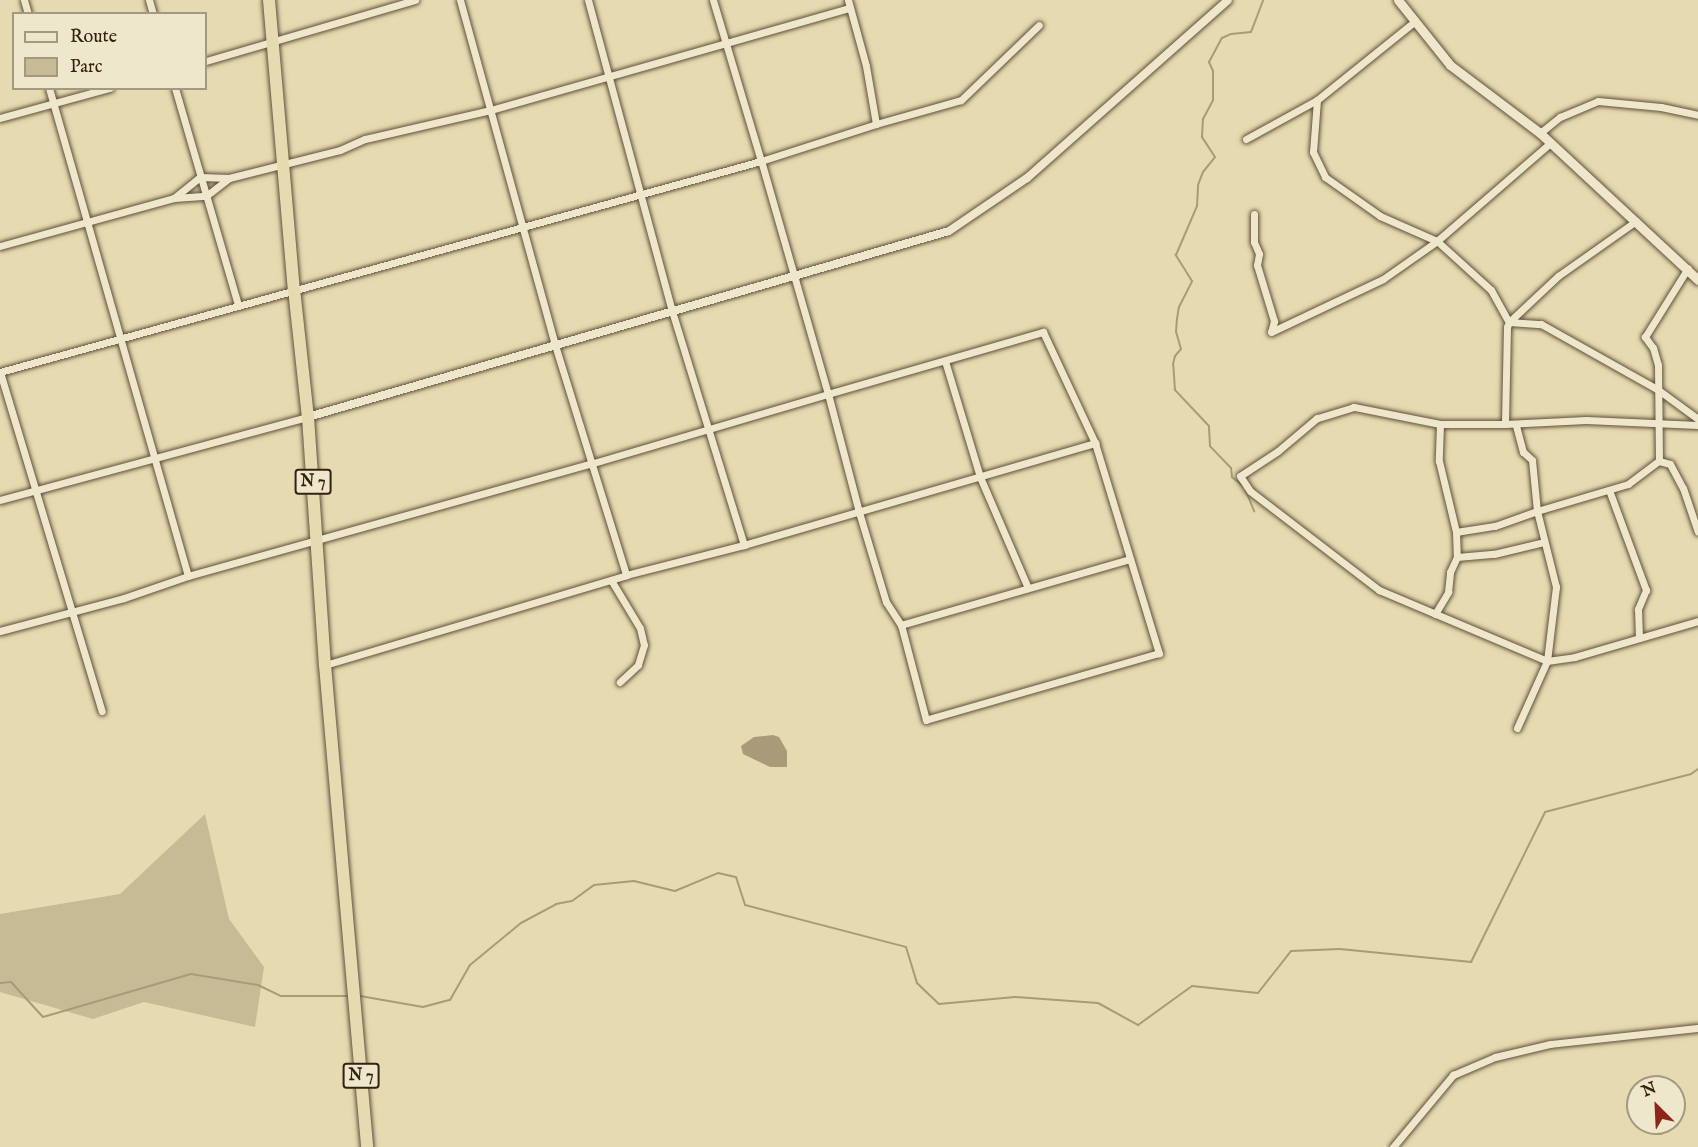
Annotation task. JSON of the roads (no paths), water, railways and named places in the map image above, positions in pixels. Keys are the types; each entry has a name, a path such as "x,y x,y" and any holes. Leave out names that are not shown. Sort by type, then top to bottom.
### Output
{"highway":[{"name":"N 7","path":"269,0 294,289 308,417 326,665 367,1147"}],"main road":[{"path":"1398,0 1413,22 1450,65 1540,133 1688,268 1698,280"}],"street":[{"path":"207,61 273,39 415,0"},
{"path":"460,0 555,345 590,464 626,574"},
{"path":"588,0 642,193 672,311 744,545"},
{"path":"0,631 124,598 188,576 590,464 828,394 1043,332 1095,443 1159,653 926,720 901,625 886,602 828,394 792,276 761,160 713,0"},
{"path":"848,0 866,66 876,124"},
{"path":"0,500 308,417 949,231 1027,178 1228,0"},
{"path":"174,198 200,177 229,178 340,150 365,140 491,110 850,9"},
{"path":"1246,139 1317,100 1413,22"},
{"path":"102,711 0,372 761,160 961,100 1039,25"},
{"path":"50,90 188,576"},
{"path":"0,118 103,90"},
{"path":"176,90 238,305"},
{"path":"1317,100 1313,152 1325,177 1380,216 1437,242 1491,290 1509,322"},
{"path":"1540,133 1560,117 1598,101 1661,107 1698,115"},
{"path":"1254,214 1254,242 1259,254 1257,265 1274,321 1271,332 1383,279 1437,242 1550,143"},
{"path":"0,246 174,198 206,196 229,178"},
{"path":"1504,424 1509,322 1558,276 1636,221"},
{"path":"1659,461 1658,365 1653,348 1646,337 1688,268"},
{"path":"1509,322 1541,324 1657,389 1698,419"},
{"path":"945,361 980,477 1028,588"},
{"path":"1698,424 1586,420 1516,425 1440,424 1354,407 1317,418 1278,451 1240,476 1250,491 1379,590 1547,661 1575,657 1698,621"},
{"path":"1435,614 1448,592 1450,572 1457,557 1456,532 1439,461 1440,424"},
{"path":"1516,425 1523,452 1532,460 1537,511 1556,587 1547,661 1517,728"},
{"path":"326,665 626,574 744,545 1095,443"},
{"path":"1456,532 1496,526 1537,511 1628,484 1659,461"},
{"path":"1659,461 1670,464 1683,488 1698,532"},
{"path":"1609,490 1646,590 1638,609 1639,638"},
{"path":"1457,557 1494,554 1544,542"},
{"path":"901,625 1129,559"},
{"path":"611,580 640,628 644,645 639,665 620,682"},
{"path":"1394,1147 1453,1075 1496,1057 1550,1044 1698,1028"}],"waterway":[{"path":"1243,486 1232,477 1231,468 1210,446 1209,426 1175,390 1173,364 1175,356 1181,349 1176,332 1177,319 1179,307 1192,281 1176,255 1197,206 1198,185 1203,172 1215,157 1202,137 1203,119 1213,100 1213,71 1209,62 1222,38 1231,34 1251,32 1263,0"},
{"path":"1246,491 1254,511"},
{"path":"360,996 423,1007 450,1000 470,965 521,923 556,904 572,901 594,885 634,881 675,891 718,873 736,877 745,905 906,947 917,983 939,1004 1015,997 1098,1003 1138,1025 1192,986 1258,993 1291,951 1340,949 1471,962 1545,812 1691,774 1698,769"},
{"path":"0,983 11,982 43,1017 191,974 258,985 281,996 351,996"}]}
